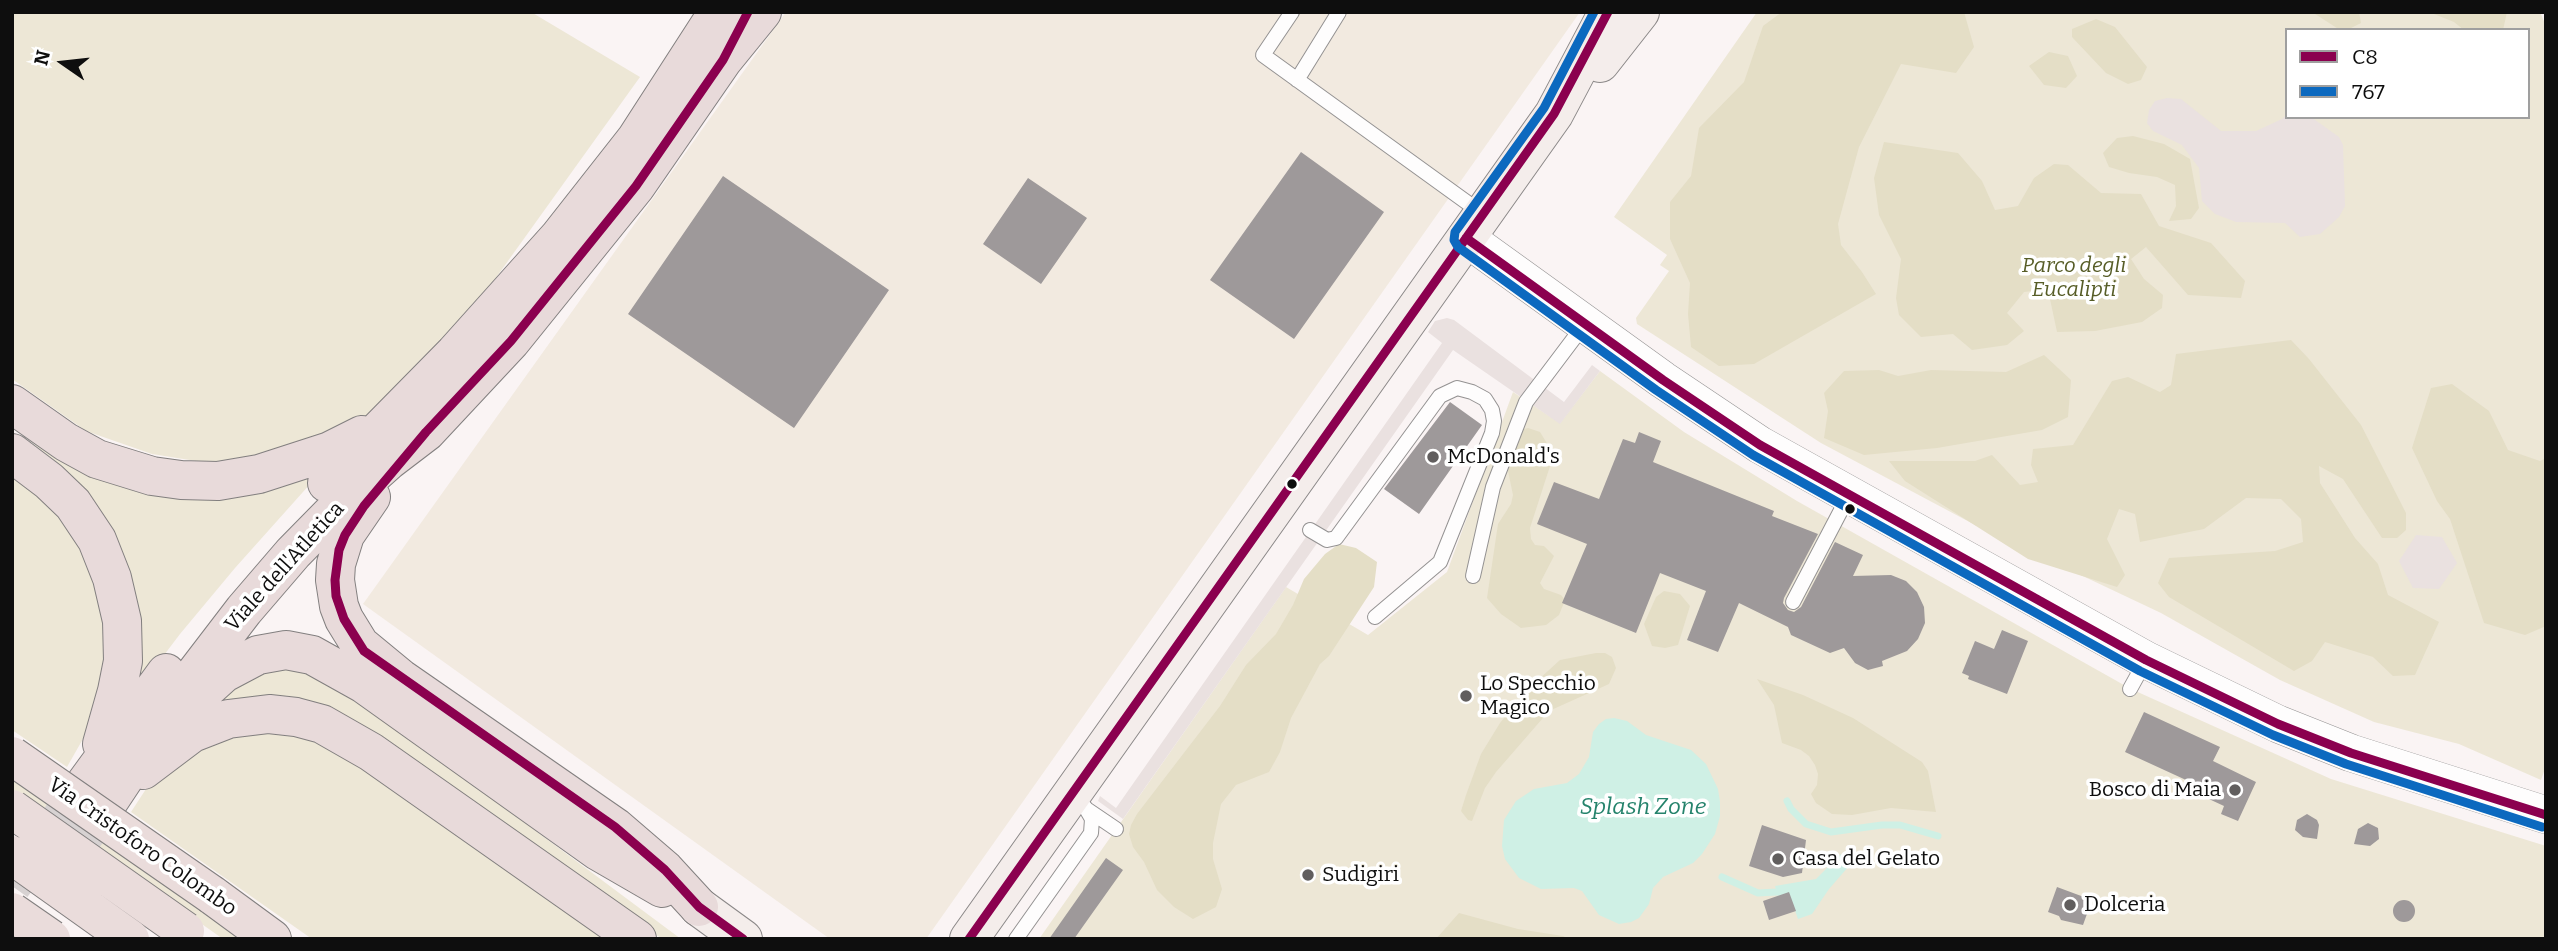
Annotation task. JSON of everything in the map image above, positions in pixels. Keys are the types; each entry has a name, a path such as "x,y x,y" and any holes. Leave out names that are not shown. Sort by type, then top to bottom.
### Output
{"highway":[{"path":"678,74 707,12"},
{"path":"678,74 718,12"},
{"path":"723,60 748,12"},
{"path":"723,60 762,12"},
{"name":"Viale dell'Atletica","path":"101,787 141,755 189,682 264,586 350,495 387,461 425,432 499,354 585,251 656,158 723,60"},
{"name":"Viale dell'Atletica","path":"101,787 191,638 277,537 488,318 559,237 636,139 678,74"},
{"path":"12,404 66,442 110,465 152,476 199,481 247,477 295,464 344,445 391,418"},
{"path":"425,432 364,506 345,535 336,564 335,580 344,619 360,645 376,660 615,827 665,870 699,907"},
{"path":"12,453 49,481 79,512 103,551 117,593 122,621 122,661 101,787"},
{"path":"141,755 224,673 258,655 276,651 304,653 321,659 363,684 598,851 699,907"},
{"path":"101,787 210,724 255,715 283,715 310,720 334,729 371,752 637,939"}],"main road":[{"path":"1554,114 1608,12"},
{"path":"969,939 1077,802 1554,114 1596,68 1640,12"},
{"name":"Via Cristoforo Colombo","path":"12,756 272,939"},
{"name":"Via Cristoforo Colombo","path":"12,809 190,935"},
{"path":"12,855 130,939"},
{"path":"699,907 743,939"},
{"path":"12,912 51,939"}],"street":[{"path":"1474,226 1584,324 1760,445 1849,495 2138,675 2269,720 2342,750 2546,815"}],"lane":[{"path":"1292,12 1263,55 1474,226"},
{"path":"1297,80 1339,12"},
{"path":"1473,576 1493,487 1526,401 1584,324"},
{"path":"1310,530 1327,540 1336,538 1440,396 1457,388 1485,399 1492,410 1492,433 1440,562 1375,617"},
{"path":"1793,602 1849,495"},
{"path":"1077,802 1116,829"},
{"path":"1016,939 1091,833 1092,819 1077,802"}],"green space":[{"path":"12,12 531,12 640,77 462,325 381,406 323,443 243,462 196,461 152,454 86,431 12,379"},
{"name":"Parco degli Eucalipti","path":"1757,12 2540,12 2546,26 2546,766 2541,780 2459,744 2374,722 2280,680 2161,613 1977,526 1821,443 1637,324 1636,318 1669,271 1660,265 1667,255 1614,217"},
{"path":"1782,12 1964,12 1974,47 1956,73 1901,64 1859,147 1838,224 1841,245 1876,294 1754,364 1719,366 1691,347 1688,314 1690,283 1670,239 1670,202 1691,176 1699,128 1744,82 1763,26"},
{"path":"2312,12 2359,12 2361,23 2351,28 2337,28"},
{"path":"2408,12 2507,12 2503,28 2462,28 2434,14"},
{"path":"2096,19 2115,27 2147,67 2141,80 2128,84 2106,73 2072,37 2072,29"},
{"path":"2049,52 2068,56 2077,76 2066,88 2044,85 2029,66"},
{"path":"2133,136 2164,144 2190,159 2199,208 2191,219 2169,221 2176,206 2175,185 2157,177 2109,167 2103,153 2117,138"},
{"path":"1884,142 1958,153 1982,181 1995,210 2018,206 2034,178 2054,164 2068,165 2101,193 2141,194 2159,226 2211,243 2245,281 2241,298 2188,295 2146,247 2131,259 2144,279 2163,295 2162,308 2142,322 2095,331 2057,332 2050,299 2040,290 2024,292 2007,313 2024,331 2007,345 1972,350 1953,334 1921,337 1899,315 1896,298 1901,259 1879,215 1874,178"},
{"path":"2291,340 2361,425 2406,513 2406,530 2397,538 2382,538 2343,479 2319,466 2320,483 2355,538 2378,564 2388,595 2439,622 2415,675 2393,676 2373,657 2325,642 2312,661 2294,671 2169,597 2158,583 2169,558 2275,551 2303,542 2301,519 2281,499 2246,498 2204,529 2140,542 2135,514 2119,509 2107,539 2125,575 2117,587 2028,559 1905,481 1889,461 1975,461 1992,455 2020,485 2038,482 2031,465 2033,449 2073,445 2112,381 2128,377 2160,392 2171,385 2176,354"},
{"path":"2044,355 2071,380 2068,417 2042,430 1937,448 1864,455 1824,438 1828,411 1824,393 1844,371 1879,370 1898,376 1931,370 2006,372"},
{"path":"1600,371 1684,432 1797,501 2131,689 2331,779 2546,846 2546,939 1039,939 1286,587 1368,635 1447,572 1513,392 1560,423"},
{"path":"2452,384 2489,411 2508,450 2540,461 2546,458 2546,626 2525,635 2484,623 2450,519 2437,501 2412,448 2431,388"},
{"path":"12,427 89,468 328,464 235,568 133,696 140,635 132,580 110,528 86,493 54,460"},
{"path":"1528,428 1540,432 1548,445 1551,463 1530,528 1531,539 1535,545 1544,546 1554,556 1540,583 1544,589 1561,595 1565,600 1559,615 1546,625 1521,628 1501,614 1487,598 1498,524 1511,504 1513,495 1508,471 1510,455 1520,430"},
{"path":"12,470 39,492 85,546 109,644 92,723 67,767 12,730"},
{"path":"1339,544 1356,548 1377,562 1374,587 1329,656 1320,664 1291,718 1280,752 1269,772 1236,785 1221,804 1213,843 1213,859 1222,889 1216,907 1193,919 1174,907 1157,890 1144,862 1133,847 1129,834 1131,825 1220,706 1246,665 1276,634 1304,579 1325,554"},
{"path":"1664,591 1680,594 1690,606 1678,645 1665,648 1652,646 1644,624 1656,597"},
{"path":"1605,653 1612,657 1616,668 1609,684 1549,711 1496,772 1485,788 1472,821 1468,820 1461,811 1466,795 1481,754 1500,723 1526,691 1560,660"},
{"path":"305,669 345,689 681,939 662,939 386,744 210,715 225,696 260,670"},
{"path":"1757,679 1803,695 1853,718 1922,762 1928,771 1936,812 1891,808 1852,815 1832,814 1816,803 1811,794 1817,785 1815,765 1801,750 1782,743 1774,705"},
{"path":"239,728 328,739 618,939 312,939 131,812 170,760"},
{"path":"12,773 249,939 223,939 12,790"},
{"path":"1459,913 1518,929 1569,939 1436,939"}],"shaded area":[{"path":"786,12 1580,12 926,939 830,939 363,604"},
{"path":"2181,99 2221,131 2256,131 2285,116 2285,119 2314,119 2339,137 2343,145 2345,206 2339,217 2320,234 2300,237 2285,223 2236,222 2215,214 2202,201 2199,168 2182,145 2153,131 2147,123 2149,110 2155,101"},
{"path":"1447,318 1454,320 1564,402 1592,365 1600,371 1560,424 1453,350 1123,819 1098,801 1100,796 1116,808 1442,343 1428,332 1435,321"},
{"path":"2416,535 2442,537 2457,563 2439,589 2413,588 2399,561"}],"water":[{"name":"Splash Zone","path":"1606,719 1627,721 1646,735 1691,750 1706,764 1718,789 1720,802 1720,816 1715,834 1702,854 1693,863 1663,877 1653,888 1649,904 1639,918 1619,924 1599,915 1582,891 1574,888 1541,889 1519,878 1505,859 1502,846 1504,820 1516,801 1534,789 1567,783 1579,774 1589,757 1593,732"},
{"path":"1841,854 1849,866 1812,914 1798,919 1789,893 1778,896 1775,886 1816,879"}],"building":[{"path":"1301,152 1384,212 1294,339 1210,280"},
{"path":"723,176 889,290 794,428 628,314"},
{"path":"1028,178 1087,218 1041,284 983,244"},
{"name":"McDonald's","path":"1450,402 1482,425 1419,514 1384,489"},
{"path":"1639,432 1661,441 1653,462 1774,511 1772,516 1818,534 1784,598 1783,603 1788,610 1794,612 1801,607 1835,542 1863,555 1853,576 1891,575 1906,581 1917,592 1924,607 1925,623 1918,639 1907,651 1882,661 1883,666 1868,670 1855,663 1844,648 1830,653 1791,635 1788,627 1739,603 1718,652 1687,640 1706,591 1660,573 1636,633 1562,603 1587,544 1537,524 1554,482 1599,499 1623,439 1635,443"},
{"path":"2002,630 2028,641 2007,694 1968,679 1969,676 1962,673 1975,641 1994,649"},
{"path":"2144,712 2220,747 2213,761 2256,782 2238,821 2221,814 2224,806 2183,787 2186,780 2125,752"},
{"path":"2307,814 2317,820 2319,825 2317,839 2303,837 2295,830 2297,820"},
{"path":"2368,823 2378,828 2379,839 2370,846 2354,844 2358,829"},
{"name":"Casa del Gelato","path":"1762,825 1806,840 1802,873 1783,877 1749,866"},
{"path":"1106,858 1123,870 1074,939 1049,939"},
{"name":"Dolceria","path":"2057,887 2092,900 2083,925 2061,920 2059,916 2048,912"},
{"path":"1789,892 1796,911 1769,920 1763,901"},
{"path":"2400,900 2408,900 2415,907 2415,915 2408,922 2400,922 2393,915 2393,907"}],"waterway":[{"path":"1787,801 1806,824 1831,832 1900,825 1938,836"},
{"path":"1722,877 1758,893 1777,892"}],"tunnel":[{"path":"12,886 85,784"},
{"path":"12,938 109,801"}],"transit line":[{"name":"C8","path":"743,939 699,907 665,870 615,827 364,651 344,619 336,596 335,580 339,550 345,535 364,506 426,432 511,341 636,186 723,60 748,12"},
{"name":"767","path":"1594,12 1544,108 1455,232 1454,240 1458,247 1656,390 1753,455 2140,671 2273,735 2346,764 2542,827"},
{"name":"C8","path":"969,939 1554,114 1608,12"},
{"name":"C8","path":"1466,238 1663,380 1760,445 2146,660 2278,724 2351,753 2546,815"}],"place":[{"name":"McDonald's","path":"1433,457"},
{"name":"Lo Specchio Magico","path":"1466,696"},
{"name":"Bosco di Maia","path":"2235,790"},
{"name":"Casa del Gelato","path":"1778,859"},
{"name":"Sudigiri","path":"1308,875"},
{"name":"Dolceria","path":"2070,905"}]}
